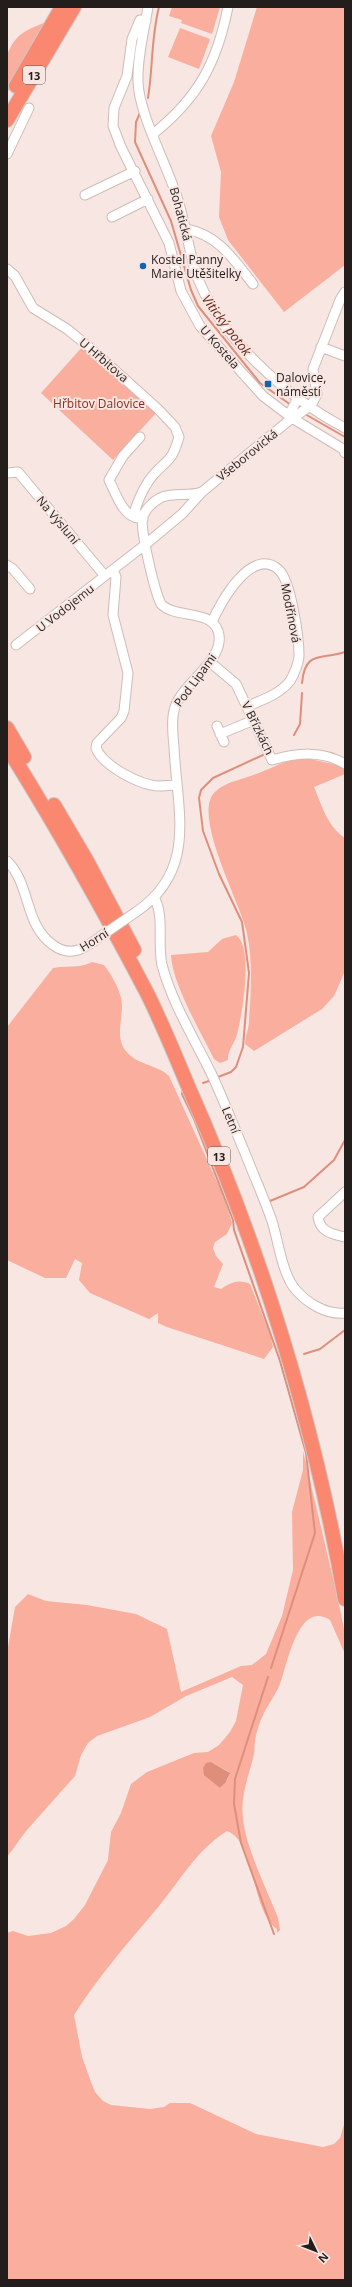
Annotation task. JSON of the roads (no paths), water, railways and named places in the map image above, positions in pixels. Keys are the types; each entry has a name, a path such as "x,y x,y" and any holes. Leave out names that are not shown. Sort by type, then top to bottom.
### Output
{"highway":[{"name":"13","path":"7,120 56,27 62,7"},
{"name":"13","path":"7,102 56,27 74,7"},
{"name":"13","path":"7,728 87,861 155,990 229,1155 253,1217 295,1344 324,1454 345,1548"},
{"name":"13","path":"7,747 50,816 148,995 221,1159 264,1279 297,1389 326,1503 345,1599"}],"street":[{"name":"Bohatická","path":"148,7 143,21 138,83 142,103 170,176 186,229 195,270 212,306 252,358 297,400 300,412"},
{"path":"153,134 168,122 201,83 218,47 228,7"},
{"name":"U Kostela","path":"143,21 132,39 128,76 114,108 113,115 115,132 135,170 173,251 176,277 181,291 200,326 263,396 300,412"},
{"path":"7,154 29,108"},
{"path":"85,195 135,170"},
{"path":"112,216 148,199"},
{"path":"186,229 198,231 223,247 253,284"},
{"name":"U Hřbitova","path":"7,269 15,276 33,308 66,329 88,346 158,409 175,427 179,437 173,457 153,475 135,510 141,519"},
{"path":"300,412 317,394 313,369 345,292"},
{"path":"321,347 345,356"},
{"path":"297,400 300,412 343,449 345,453"},
{"path":"300,412 345,428"},
{"name":"Všeborovická","path":"113,570 182,514 202,492 300,412"},
{"path":"140,437 123,456 109,480 121,504 130,516 141,519 161,604 172,611 205,618 212,622"},
{"name":"Na Výsluní","path":"7,473 18,472 105,576"},
{"name":"Všeborovická","path":"141,519 150,506 159,498 166,496 194,495 202,492"},
{"name":"Modřínová","path":"212,622 217,610 240,578 253,566 266,564 273,566 284,577 298,642 299,657 290,681 278,692 248,706"},
{"path":"7,565 13,569 30,589"},
{"path":"113,570 116,577 112,602 113,615 128,673 124,711 121,718 98,742 96,748 99,754 116,769 139,781 160,786 176,785"},
{"name":"U Vodojemu","path":"16,645 113,570"},
{"name":"Pod Lipami","path":"154,897 166,885 178,857 179,824 176,785 174,709 177,700 210,662 217,649 219,639 217,627 212,622"},
{"name":"V Břízkách","path":"210,662 236,684 248,706 272,760 300,753 336,759 345,764"},
{"path":"220,734 254,720"},
{"name":"Horní","path":"7,861 16,872 37,930 48,942 60,951 73,952 83,949 136,912 154,897"},
{"name":"Letní","path":"154,897 160,907 160,948 162,965 179,1009 213,1078 246,1156 271,1220 290,1279 295,1289 308,1301 325,1311 345,1314"},
{"path":"345,1192 318,1217 319,1223 325,1232 345,1238"}],"waterway":[{"name":"Vitický potok","path":"148,98 153,42 159,7"},
{"name":"Vitický potok","path":"140,113 136,122 135,142 171,221 191,290 198,306 260,383 291,405"},
{"name":"Vitický potok","path":"305,414 345,437"},
{"path":"302,683 307,665 311,661 316,658 345,652"},
{"path":"294,735 300,724 302,693"},
{"path":"218,1077 231,1072 236,1067 243,1047 249,973 242,922 219,874 203,831 199,798 201,790 213,778 265,754"},
{"path":"203,1083 209,1081"},
{"path":"183,1090 182,1094 194,1119 233,1220 234,1230 280,1361 306,1453 315,1533 271,1668"},
{"path":"270,1201 304,1187 334,1160 345,1140"},
{"path":"304,1354 320,1349 345,1330"},
{"path":"268,1677 235,1779 234,1804 241,1843 274,1934"}],"place":[{"name":"Kostel Panny Marie Utěšitelky","path":"143,266"},
{"name":"Dalovice, náměstí","path":"268,384"}],"park label":[{"name":"Hřbitov Dalovice","path":"99,403"}]}
